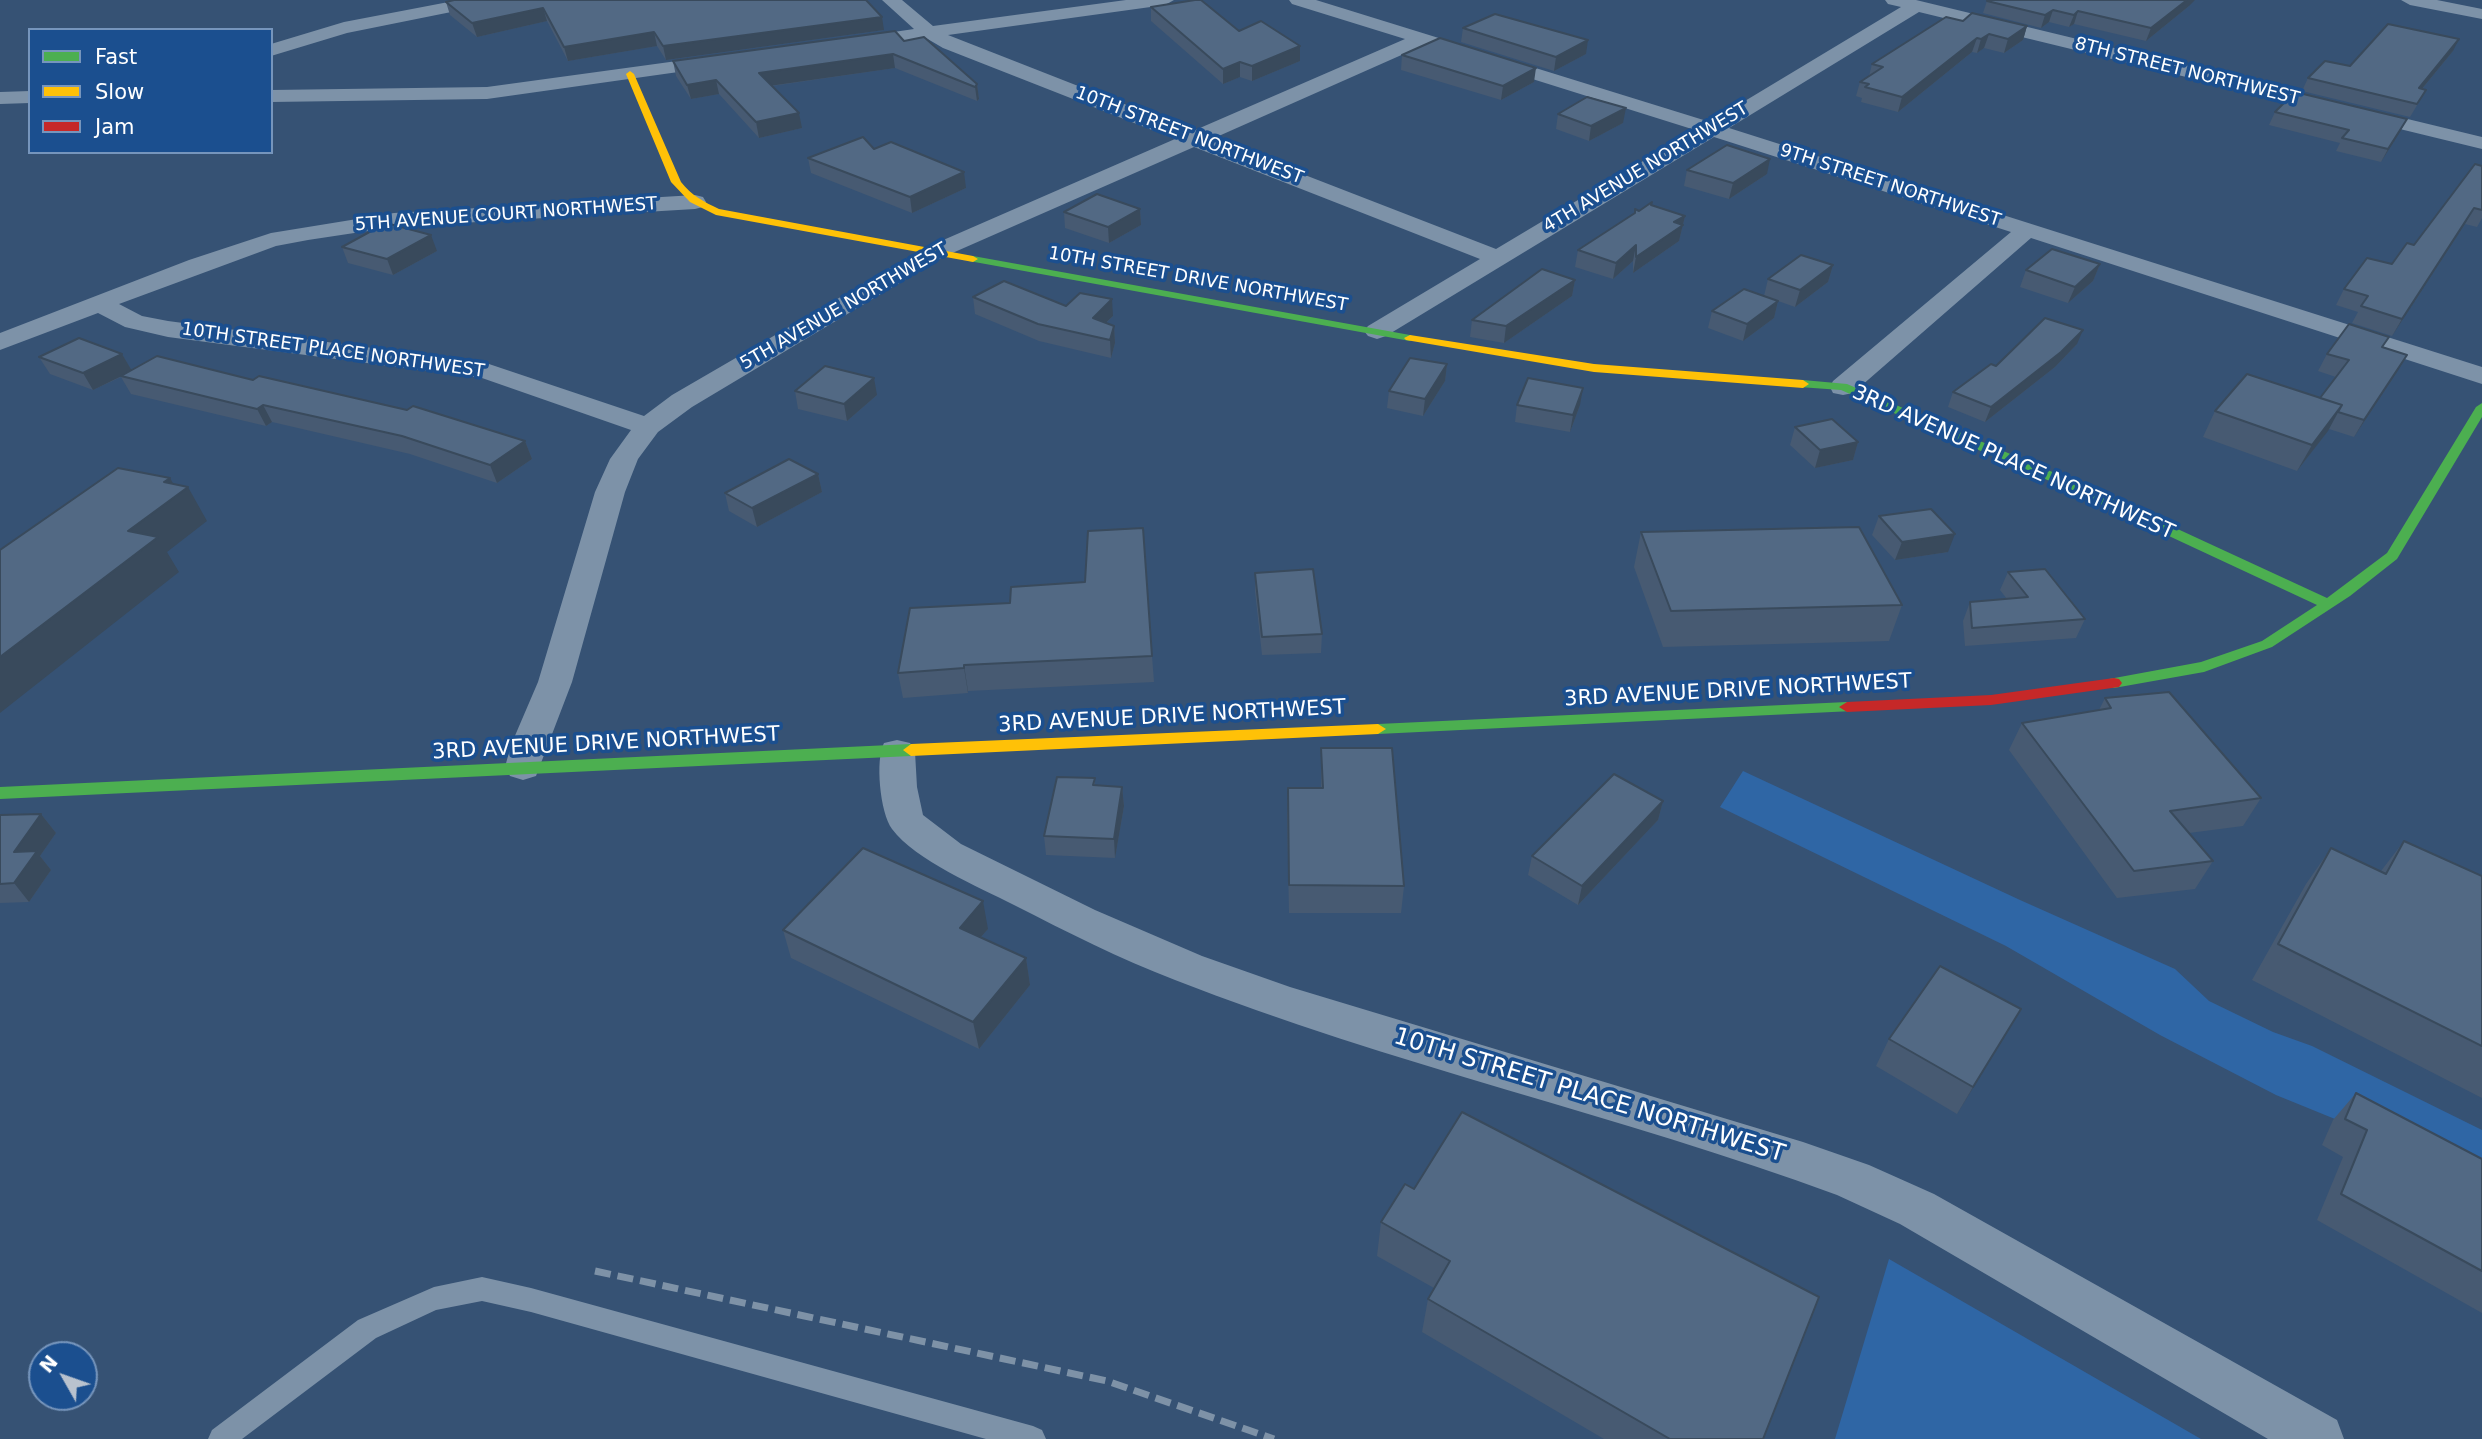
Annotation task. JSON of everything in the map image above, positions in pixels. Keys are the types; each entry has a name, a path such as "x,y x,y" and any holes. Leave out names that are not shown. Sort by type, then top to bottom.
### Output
{"main road":[{"path":"630,74 676,182 683,193 695,202"},
{"name":"10TH STREET DRIVE NORTHWEST","path":"695,202 716,212 933,253 1594,368 1843,387"},
{"name":"3RD AVENUE PLACE NORTHWEST","path":"1843,387 2073,486 2328,604"},
{"name":"3RD AVENUE DRIVE NORTHWEST","path":"0,793 1991,700 2073,690 2204,667 2267,644 2328,604 2392,556 2482,408"}],"street":[{"path":"273,49 344,28 485,0"},
{"name":"10TH STREET NORTHWEST","path":"891,0 928,32 950,44 1496,257"},
{"path":"832,46 1165,0"},
{"name":"9TH STREET NORTHWEST","path":"1298,0 2482,376"},
{"name":"8TH STREET NORTHWEST","path":"1892,0 2482,143"},
{"path":"2410,0 2482,15"},
{"name":"4TH AVENUE NORTHWEST","path":"1377,331 1916,6"},
{"name":"5TH AVENUE NORTHWEST","path":"523,767 529,745 555,682 610,492 624,458 648,426 682,401 933,253 1422,39"},
{"path":"273,96 487,93 736,59"},
{"path":"0,98 28,97"},
{"name":"5TH AVENUE COURT NORTHWEST","path":"0,342 198,265 271,240 352,224 695,202"},
{"name":"3RD AVENUE PLACE NORTHWEST","path":"1843,387 2027,230"},
{"name":"10TH STREET PLACE NORTHWEST","path":"99,303 134,321 168,329 486,371 648,426"},
{"name":"10TH STREET PLACE NORTHWEST","path":"897,752 899,787 906,821 947,854 1081,921 1188,968 1285,1003 1803,1162 1853,1180 1917,1209 2318,1439"}],"lane":[{"path":"221,1439 367,1329 434,1299 482,1289 531,1300 1033,1439"}],"shaded area":[{"path":"1743,771 2175,969 2209,1001 2273,1032 2312,1046 2482,1130 2482,1188 2389,1141 2276,1095 2160,1035 2006,946 1720,807"},
{"path":"1889,1259 2201,1439 1835,1439"}],"building":[{"path":"866,0 882,17 663,46 654,32 564,47 543,8 472,23 446,2"},
{"path":"1201,0 1239,31 1261,21 1300,46 1252,66 1240,62 1223,69 1151,7"},
{"path":"1988,0 2187,0 2151,28 2078,11 2074,15 2053,10 2045,15"},
{"path":"1972,13 2027,26 2008,39 1989,34 1981,39 1977,38 1902,97 1865,87 1869,84 1860,82 1883,67 1872,64 1946,17 1963,21"},
{"path":"1495,14 1588,40 1556,57 1463,28"},
{"path":"2388,24 2459,39 2419,88 2426,90 2417,104 2308,78 2325,61 2350,66"},
{"path":"895,31 904,41 924,37 977,84 975,87 893,54 759,73 799,113 756,122 716,80 687,85 673,61"},
{"path":"1440,38 1536,68 1503,86 1402,55"},
{"path":"2295,92 2407,119 2388,149 2342,138 2349,130 2275,112"},
{"path":"1587,97 1626,108 1591,126 1558,114"},
{"path":"863,137 874,149 891,142 964,172 910,197 808,158"},
{"path":"1727,145 1770,159 1733,183 1687,170"},
{"path":"2475,164 2482,166 2482,210 2474,208 2402,319 2361,306 2368,296 2344,289 2367,258 2392,264 2407,243 2414,245"},
{"path":"1097,194 1140,209 1108,227 1064,212"},
{"path":"1652,202 1651,205 1685,216 1674,222 1683,225 1636,257 1636,245 1616,263 1578,250 1635,213 1635,209 1639,211"},
{"path":"386,223 431,235 387,259 342,247"},
{"path":"2052,249 2100,264 2075,287 2026,270"},
{"path":"1801,255 1833,265 1800,290 1768,279"},
{"path":"1542,269 1575,280 1506,326 1472,320"},
{"path":"1004,281 1066,306 1080,293 1112,299 1093,318 1114,326 1110,340 1038,324 973,297"},
{"path":"1744,289 1778,301 1747,324 1712,311"},
{"path":"2045,318 2083,330 2061,352 1991,407 1953,392 1991,364 1996,366"},
{"path":"2349,324 2389,337 2382,347 2407,355 2364,420 2338,412 2342,405 2320,398 2349,360 2327,354"},
{"path":"79,338 122,354 83,373 39,357"},
{"path":"157,356 253,380 259,376 407,410 413,406 525,441 490,465 402,436 263,405 257,409 121,376"},
{"path":"1410,358 1447,364 1425,399 1389,391"},
{"path":"825,366 874,378 844,404 795,391"},
{"path":"2247,374 2342,405 2312,445 2215,411"},
{"path":"1528,378 1583,388 1573,415 1517,405"},
{"path":"1832,419 1858,442 1820,450 1795,427"},
{"path":"789,459 818,474 752,508 725,493"},
{"path":"118,468 170,478 164,482 188,487 128,531 158,537 0,657 0,550"},
{"path":"1931,509 1955,534 1902,542 1879,516"},
{"path":"1859,527 1902,605 1671,611 1641,532"},
{"path":"1143,528 1152,656 964,665 964,668 898,673 910,608 1010,603 1011,587 1085,582 1088,531"},
{"path":"1313,569 1322,634 1262,637 1255,573"},
{"path":"2045,569 2085,619 1972,628 1970,602 2028,597 2008,572"},
{"path":"2169,692 2261,798 2170,811 2213,861 2134,871 2022,723 2111,708 2105,698"},
{"path":"1321,748 1392,748 1404,886 1289,885 1288,788 1323,788"},
{"path":"1614,774 1663,801 1582,886 1532,856"},
{"path":"1057,777 1095,778 1093,785 1122,787 1114,839 1044,836"},
{"path":"41,814 14,852 37,851 14,883 0,884 0,815"},
{"path":"2404,841 2482,876 2482,1046 2278,944 2331,848 2386,874"},
{"path":"863,848 983,901 960,928 1026,958 973,1022 783,930"},
{"path":"1940,966 2021,1009 1973,1087 1889,1039"},
{"path":"2356,1093 2482,1159 2482,1271 2341,1194 2367,1130 2345,1119"},
{"path":"1462,1112 1819,1297 1763,1439 1670,1439 1428,1299 1450,1261 1381,1222 1405,1184 1414,1189"}],"railway":[{"path":"595,1271 1107,1381 1274,1439"}],"traffic: fast":[{"path":"973,259 1410,338"},
{"path":"1803,384 1843,387 2073,486 2328,604"},
{"path":"2114,683 2204,667 2267,644 2345,593 2392,556 2482,407"},
{"path":"1378,729 1847,707"},
{"path":"0,793 911,750"}],"traffic: slow":[{"path":"630,74 676,182 689,196 704,206 716,212 973,259"},
{"path":"1410,338 1594,368 1803,384"},
{"path":"911,750 1378,729"}],"traffic: jam":[{"path":"1847,707 1991,700 2114,683"}]}
